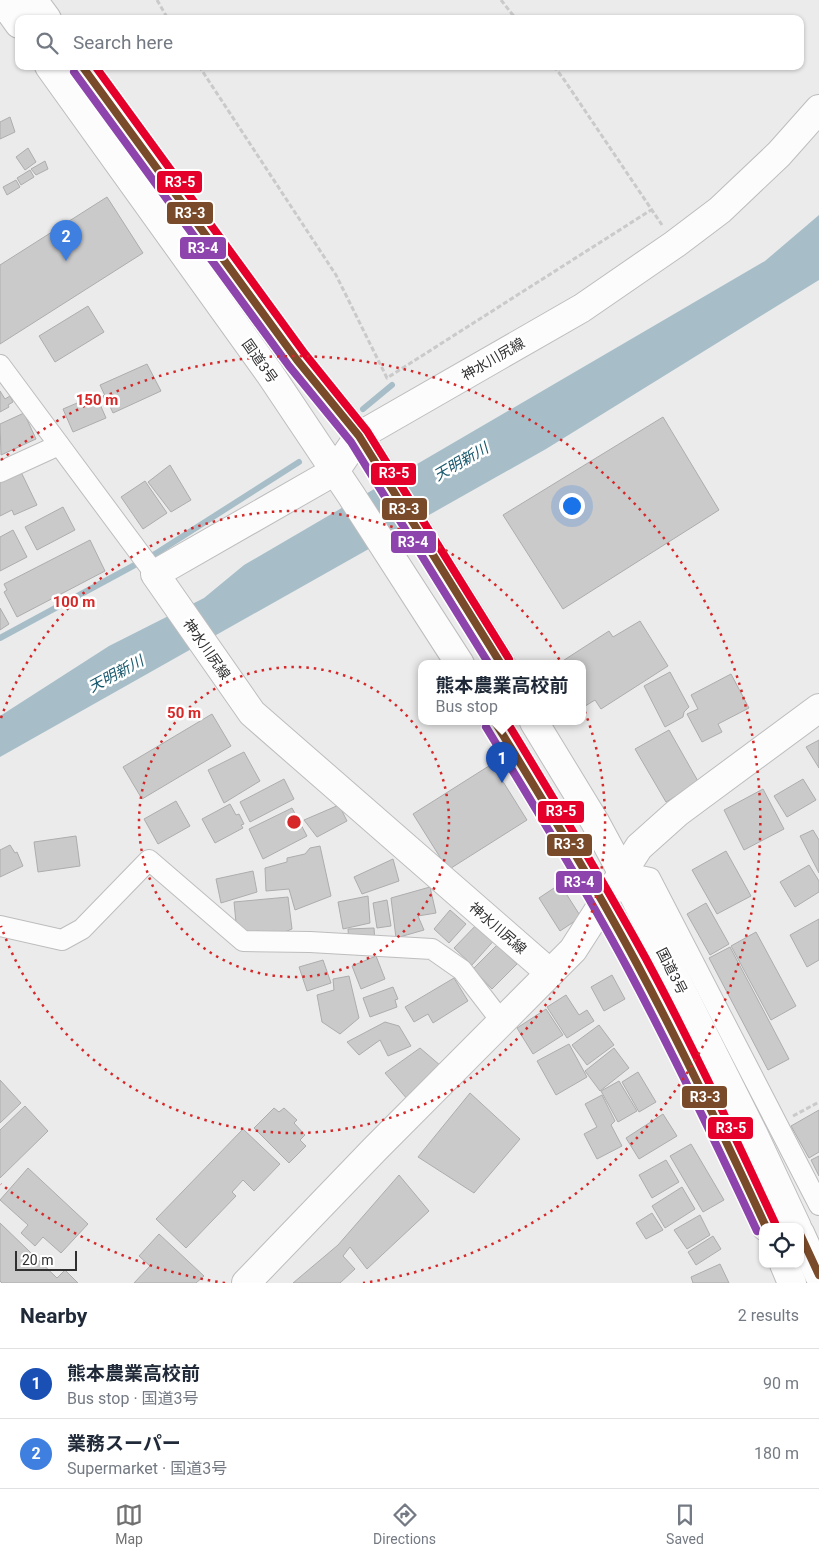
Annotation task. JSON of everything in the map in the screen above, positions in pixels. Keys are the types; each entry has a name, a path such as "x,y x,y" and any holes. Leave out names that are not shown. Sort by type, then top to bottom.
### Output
{"main road":[{"path":"2,0 15,18"},
{"path":"33,0 44,15"},
{"name":"国道3号","path":"52,70 270,374 457,660"},
{"path":"85,70 297,360 359,436 499,660"},
{"name":"神水川尻線","path":"550,973 252,713 155,574 335,471 359,436 582,308 675,244 726,204 779,154 819,109"},
{"path":"246,1283 573,950 639,847 677,813 819,708"},
{"name":"国道3号","path":"498,725 568,841 655,998 727,1142 764,1223"},
{"name":"国道3号","path":"536,725 595,822 622,872 753,1133 795,1223"},
{"path":"804,1242 819,1275"},
{"path":"786,1268 792,1283"}],"street":[{"path":"0,365 155,574"},
{"path":"0,472 59,445"},
{"path":"0,926 62,940 82,929 149,860 243,941 310,942 432,949 462,970 502,1022"},
{"path":"622,872 650,878 819,1205"}],"path":[{"path":"156,0 165,15"},
{"path":"501,0 513,15"},
{"path":"202,70 336,276 387,378 651,210"},
{"path":"557,70 675,244"},
{"path":"777,1124 819,1102"}],"water":[{"name":"天明新川","path":"819,215 819,280 546,449 0,757 0,716 109,646 204,598 244,565 765,261"}],"building":[{"path":"10,117 15,132 0,139 0,122"},
{"path":"28,148 36,162 25,170 16,157"},
{"path":"45,161 48,169 36,175 31,169"},
{"path":"30,170 34,177 21,185 17,178"},
{"path":"16,180 20,187 7,195 3,187"},
{"path":"107,197 143,253 0,344 0,265"},
{"path":"88,306 104,332 55,362 39,336"},
{"path":"147,364 161,391 113,413 100,385"},
{"path":"0,391 5,399 10,396 13,402 8,405 9,407 0,412"},
{"path":"96,395 106,418 73,432 63,409"},
{"path":"24,413 36,439 1,455 0,424"},
{"path":"663,417 719,510 563,609 503,515"},
{"path":"170,465 191,500 171,512 148,482"},
{"path":"21,472 37,505 14,515 12,510 0,516 0,482"},
{"path":"145,481 167,513 143,529 121,497"},
{"path":"63,507 75,530 37,550 25,527"},
{"path":"13,530 27,557 0,571 0,537"},
{"path":"90,540 105,571 17,617 4,592 7,590 4,584"},
{"path":"0,608 9,624 0,630"},
{"path":"640,621 668,666 601,709 595,700 586,706 586,660 564,660 609,631 613,637"},
{"path":"670,672 689,707 684,712 683,717 665,727 644,686"},
{"path":"731,674 749,708 718,724 722,732 702,742 687,714 698,709 691,695"},
{"path":"212,714 231,746 142,799 123,767"},
{"path":"669,730 699,783 666,802 635,749"},
{"path":"819,740 819,768 806,747"},
{"path":"244,752 260,781 224,803 208,770"},
{"path":"492,764 527,820 448,870 413,814"},
{"path":"284,779 294,799 250,822 240,802"},
{"path":"803,779 816,800 787,817 774,796"},
{"path":"763,789 784,829 744,850 724,810"},
{"path":"176,801 190,826 158,844 144,819"},
{"path":"230,804 236,815 239,814 244,824 241,825 243,828 215,843 202,819"},
{"path":"339,805 347,821 317,837 304,820"},
{"path":"292,808 307,836 263,859 249,829"},
{"path":"813,830 819,840 819,873 800,836"},
{"path":"76,836 80,866 38,872 34,842"},
{"path":"10,845 15,853 17,852 23,866 0,877 0,850"},
{"path":"320,846 331,896 295,910 289,889 266,891 265,868 287,862 287,858 305,854 310,848"},
{"path":"726,851 751,896 717,914 692,870"},
{"path":"393,859 399,881 362,894 354,877"},
{"path":"809,865 819,881 819,892 795,907 780,882"},
{"path":"253,871 257,892 221,903 216,879"},
{"path":"560,884 581,917 560,931 539,898"},
{"path":"430,887 436,913 418,916 424,930 396,938 391,898"},
{"path":"368,896 370,923 343,929 338,902"},
{"path":"288,897 292,929 267,939 260,931 237,933 234,902"},
{"path":"387,900 391,926 377,928 373,903"},
{"path":"706,903 729,944 710,955 687,914"},
{"path":"450,910 466,924 449,943 434,929"},
{"path":"819,919 819,960 807,967 790,935"},
{"path":"480,921 497,937 472,965 454,948"},
{"path":"374,928 375,942 349,943 348,929"},
{"path":"756,932 796,1006 771,1020 731,946"},
{"path":"497,945 517,964 492,989 473,969"},
{"path":"730,947 789,1059 768,1070 709,958"},
{"path":"376,956 385,979 361,989 352,966"},
{"path":"323,960 331,983 307,991 299,967"},
{"path":"612,975 625,999 604,1011 591,987"},
{"path":"349,976 359,1018 340,1034 322,1022 317,995 334,990 333,979"},
{"path":"454,978 468,1001 433,1023 428,1014 414,1022 405,1007"},
{"path":"393,987 398,999 395,1000 397,1007 370,1017 363,998"},
{"path":"566,995 579,1015 587,1010 594,1021 567,1038 547,1007"},
{"path":"546,1009 563,1035 533,1054 517,1028"},
{"path":"385,1022 399,1026 411,1046 388,1056 380,1040 359,1055 347,1042"},
{"path":"599,1025 614,1045 587,1065 572,1045"},
{"path":"569,1044 587,1077 556,1095 537,1061"},
{"path":"420,1048 441,1066 408,1100 385,1073"},
{"path":"614,1048 629,1068 600,1091 585,1071"},
{"path":"638,1072 656,1102 639,1112 622,1082"},
{"path":"0,1080 21,1103 0,1123"},
{"path":"619,1081 637,1111 618,1122 601,1091"},
{"path":"470,1093 520,1139 474,1193 418,1157"},
{"path":"602,1095 615,1121 611,1125 622,1146 597,1159 584,1134 597,1127 585,1104"},
{"path":"25,1106 48,1131 0,1178 0,1130"},
{"path":"274,1108 279,1112 284,1108 297,1120 294,1123 305,1135 300,1140 306,1146 289,1163 254,1128"},
{"path":"819,1110 819,1152 809,1158 791,1126"},
{"path":"663,1114 677,1136 639,1159 626,1138"},
{"path":"243,1129 280,1164 254,1191 243,1180 232,1192 236,1196 186,1248 156,1219"},
{"path":"691,1144 724,1200 703,1212 670,1156"},
{"path":"819,1156 819,1176 811,1160"},
{"path":"666,1160 679,1182 652,1198 639,1175"},
{"path":"28,1168 88,1224 61,1253 43,1237 35,1246 21,1233 28,1225 0,1200"},
{"path":"399,1175 429,1211 367,1269 350,1247 343,1256 355,1269 340,1283 293,1283 338,1245"},
{"path":"682,1187 695,1209 665,1228 652,1206"},
{"path":"652,1213 663,1230 646,1239 636,1223"},
{"path":"700,1215 710,1235 687,1249 674,1230"},
{"path":"0,1223 57,1278 65,1270 78,1283 2,1283 0,1281"},
{"path":"159,1234 204,1276 196,1283 134,1283 150,1266 139,1256"},
{"path":"713,1236 721,1249 696,1265 688,1252"},
{"path":"720,1264 729,1283 693,1283 691,1277"}],"waterway":[{"path":"363,409 392,385"},
{"path":"0,638 155,554 299,462"}],"transit line":[{"name":"R3-3","path":"85,70 297,360 359,436 499,660"},
{"name":"R3-5","path":"98,70 305,354 367,431 509,659"},
{"name":"R3-4","path":"74,72 289,366 351,442 487,660"},
{"name":"R3-3","path":"497,725 586,872 637,964 703,1094 764,1223"},
{"name":"R3-5","path":"509,725 577,838 645,957 696,1056 775,1223"},
{"name":"R3-4","path":"486,727 577,877 628,969 662,1034 757,1231"},
{"name":"R3-3","path":"804,1243 819,1275"}],"place":[{"name":"業務スーパー","path":"66,261"},
{"name":"熊本農業高校前","path":"502,783"}]}
